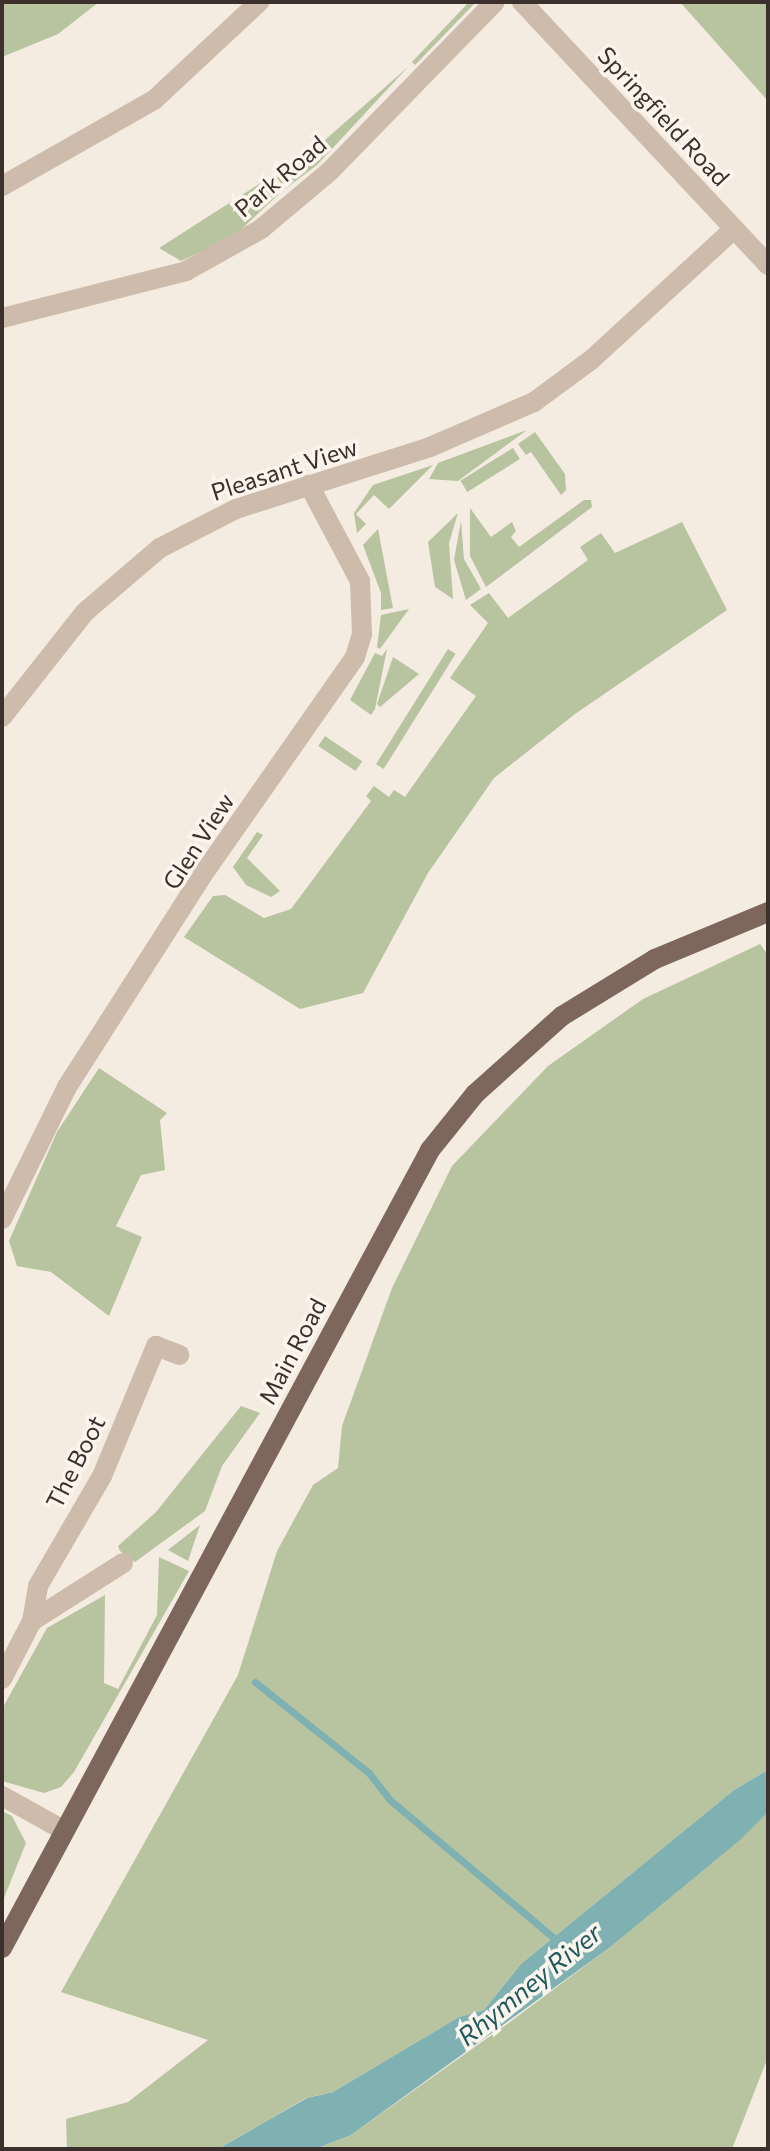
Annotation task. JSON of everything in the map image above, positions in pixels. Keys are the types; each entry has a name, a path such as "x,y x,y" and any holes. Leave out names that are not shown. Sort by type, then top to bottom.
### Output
{"main road":[{"name":"Main Road","path":"2,1948 63,1830 206,1575 430,1150 475,1094 562,1016 655,959 768,912"}],"street":[{"path":"2,186 154,100 259,2"},
{"name":"Park Road","path":"2,318 186,271 261,229 330,171 495,2"},
{"name":"Springfield Road","path":"522,2 768,265"},
{"name":"Pleasant View","path":"2,717 85,612 160,548 236,509 430,447 534,402 627,329 734,229"},
{"name":"Glen View","path":"2,1219 67,1087 206,870 336,687 362,634 360,581 309,485"},
{"name":"The Boot","path":"32,1621 38,1586 102,1476 156,1346 179,1355"},
{"path":"2,1679 32,1621 123,1563"},
{"path":"2,1796 63,1830"}],"green space":[{"path":"2,2 99,2 58,34 2,57"},
{"path":"469,2 476,2 415,65 412,62"},
{"path":"680,2 768,2 768,100 767,100"},
{"path":"408,67 317,165 285,189 275,175 309,154"},
{"path":"267,179 279,194 234,236 181,261 159,248"},
{"path":"527,430 458,481 429,479 438,463"},
{"path":"535,432 565,474 566,490 561,495 531,452 526,455 518,444"},
{"path":"513,448 520,459 467,492 460,481"},
{"path":"433,465 389,509 374,495 356,514 366,524 357,533 354,513 373,485"},
{"path":"584,500 591,500 592,507 486,587 470,556 470,508 491,537 512,522 516,531 511,537 519,547"},
{"path":"458,513 449,543 453,599 435,587 428,542"},
{"path":"461,521 464,559 481,589 466,600 454,560"},
{"path":"682,522 727,610 575,714 494,778 428,873 363,993 300,1009 184,937 213,896 225,895 264,918 291,909 371,801 366,796 374,786 389,797 394,790 405,797 476,696 450,678 488,623 470,605 489,593 508,618 588,560 580,547 601,533 615,553"},
{"path":"378,529 393,608 381,610 381,593 363,545"},
{"path":"409,609 380,649 377,647 381,615"},
{"path":"387,649 375,709 371,715 350,700 375,653 382,656"},
{"path":"448,649 456,654 384,769 376,764"},
{"path":"393,657 419,674 380,707 377,704"},
{"path":"325,736 362,761 356,771 318,746"},
{"path":"257,832 263,835 247,858 280,891 271,897 246,885 233,867"},
{"path":"760,944 768,955 768,1770 734,1790 521,1964 484,2010 459,2017 333,2092 306,2098 218,2149 67,2149 66,2119 128,2102 208,2040 61,1992 238,1675 277,1551 313,1485 338,1468 342,1426 392,1288 452,1166 548,1066 643,999"},
{"path":"99,1068 167,1113 160,1120 165,1170 141,1175 116,1226 142,1237 109,1316 51,1272 17,1266 9,1241 57,1132"},
{"path":"241,1406 260,1413 222,1466 205,1511 135,1562 120,1551 118,1546 156,1512"},
{"path":"200,1525 188,1561 168,1550"},
{"path":"159,1557 189,1571 74,1772 61,1787 44,1793 2,1781 2,1709 47,1628 105,1595 104,1683 118,1689 157,1615"},
{"path":"2,1811 12,1816 26,1843 2,1903"},
{"path":"768,1812 768,2057 732,2149 315,2149 351,2135 510,2022 609,1948"}],"water":[{"name":"Rhymney River","path":"768,1770 768,1812 741,1839 609,1948 351,2135 315,2149 218,2149 307,2098 333,2092 459,2017 484,2010 521,1964 734,1790"}],"waterway":[{"name":"Rhymney River","path":"255,1682 369,1773 390,1800 560,1943"}]}
